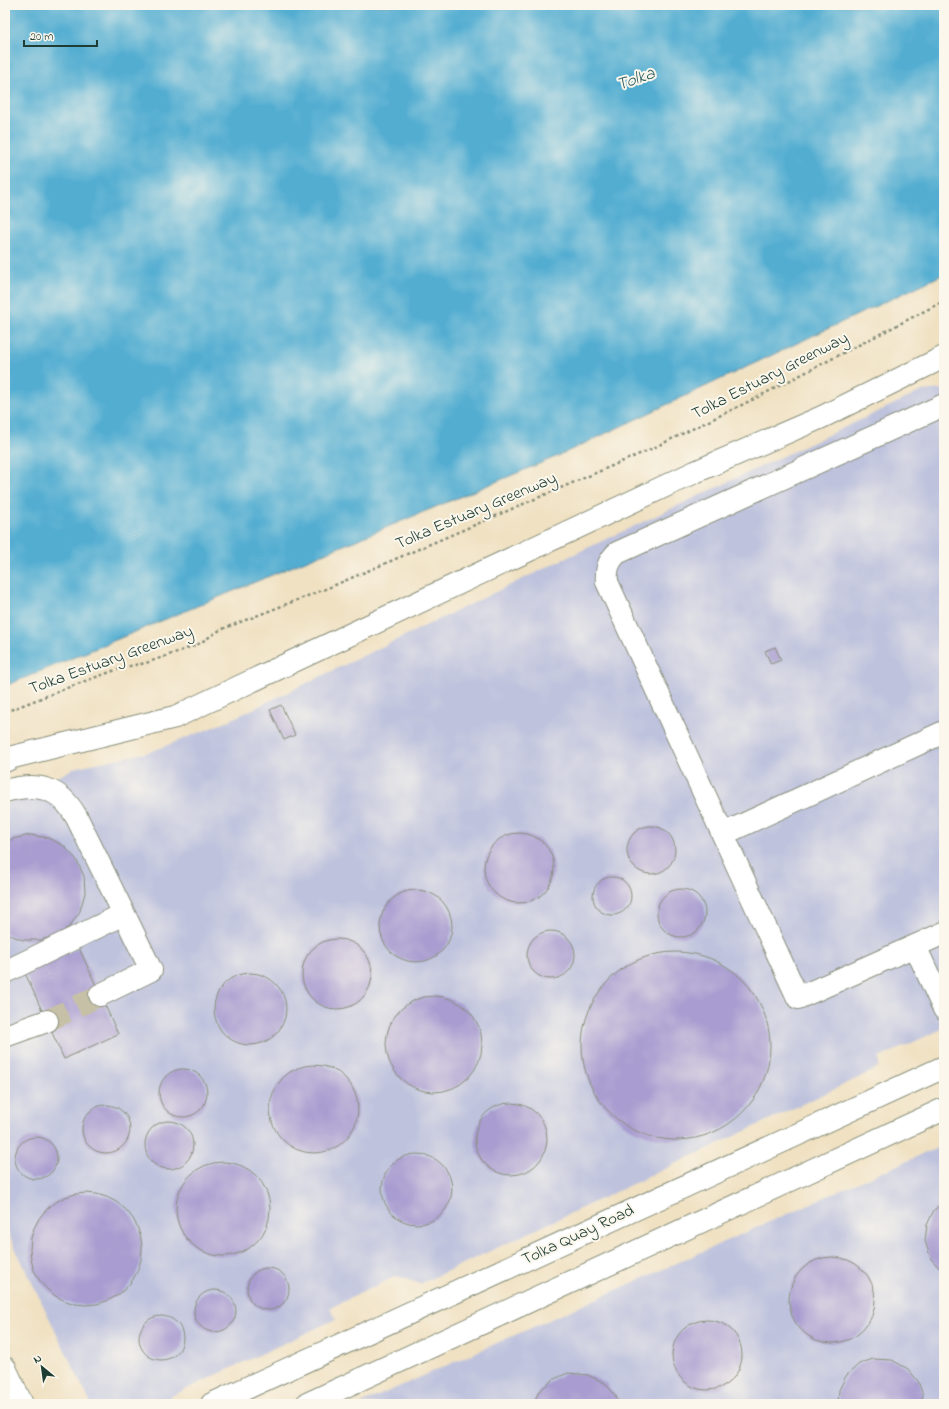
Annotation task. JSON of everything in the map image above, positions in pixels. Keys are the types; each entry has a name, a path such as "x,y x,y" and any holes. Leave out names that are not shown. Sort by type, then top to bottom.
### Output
{"street":[{"path":"5,761 13,757 175,717 695,472 822,417 944,357"},
{"path":"944,405 617,553 610,560 606,571 607,582 798,998 944,933"},
{"path":"723,834 944,732"},
{"path":"5,791 20,787 35,786 50,790 62,797 71,807 151,970 100,995"},
{"path":"5,972 124,914"},
{"path":"914,946 944,1009"},
{"path":"5,1036 47,1021"},
{"name":"Tolka Quay Road","path":"212,1404 944,1067"},
{"path":"307,1404 944,1109"},
{"path":"5,1368 22,1404"}],"path":[{"name":"Tolka Estuary Greenway","path":"5,712 80,682 124,667 146,663 197,644 220,630 328,588 649,450 754,399 944,300"}],"shaded area":[{"path":"944,389 944,1028 879,1058 879,1067 875,1070 420,1284 396,1276 330,1308 336,1319 163,1400 139,1404 91,1404 5,1227 5,804 77,767 150,752 226,722 566,558 922,391"},
{"path":"944,1145 944,1404 360,1404 868,1178"}],"water":[{"name":"Tolka","path":"5,5 944,5 944,274 558,456 5,686"}],"building":[{"path":"775,647 781,660 771,664 765,651"},
{"path":"281,705 295,735 284,740 270,710"},
{"path":"646,826 656,826 668,833 675,845 675,855 668,867 656,874 646,874 638,870 631,863 627,855 627,845 631,837 638,830"},
{"path":"512,833 526,833 539,839 548,848 552,854 554,868 552,882 544,893 533,901 526,903 512,903 505,901 494,893 486,882 484,875 484,861 486,854 494,843 505,835"},
{"path":"30,835 48,838 64,846 76,859 84,876 85,893 80,911 70,926 56,936 40,940 23,940 5,933 5,844 12,839"},
{"path":"608,877 616,877 626,882 630,889 630,903 626,910 616,915 608,915 598,910 596,907 593,900 593,892 598,882 601,880"},
{"path":"676,889 686,889 698,896 705,908 705,918 698,930 686,937 676,937 668,933 661,926 657,918 657,908 661,900 668,893"},
{"path":"416,890 436,896 446,906 452,926 446,946 436,956 416,962 396,956 386,946 380,926 386,906 396,896"},
{"path":"546,931 556,931 568,938 575,950 575,960 568,972 556,979 546,979 538,975 531,968 527,960 527,950 531,942 538,935"},
{"path":"330,939 344,939 357,944 367,954 372,967 372,981 367,994 357,1004 344,1009 330,1009 317,1004 307,994 302,981 302,967 307,954 317,944"},
{"path":"79,948 118,1034 64,1059 25,973"},
{"path":"676,952 703,956 720,963 742,980 759,1002 766,1019 770,1046 766,1073 759,1090 742,1112 720,1129 703,1136 676,1140 649,1136 632,1129 610,1112 593,1090 586,1073 582,1046 586,1019 593,1002 610,980 632,963 649,956"},
{"path":"250,973 270,979 280,989 286,1009 280,1029 270,1039 250,1045 230,1039 220,1029 214,1009 220,989 230,979"},
{"path":"434,996 452,999 468,1010 479,1026 482,1044 479,1062 468,1078 452,1089 434,1092 416,1089 400,1078 389,1062 386,1044 389,1026 400,1010 416,999"},
{"path":"314,1065 331,1069 345,1078 354,1092 358,1109 354,1126 345,1140 331,1149 314,1153 297,1149 283,1140 274,1126 270,1109 274,1092 283,1078 297,1069"},
{"path":"178,1069 188,1069 200,1076 207,1088 207,1098 200,1110 188,1117 178,1117 170,1113 163,1106 159,1098 159,1088 163,1080 170,1073"},
{"path":"511,1103 531,1109 541,1119 547,1139 541,1159 531,1169 511,1175 491,1169 481,1159 475,1139 481,1119 491,1109"},
{"path":"101,1105 111,1105 123,1112 130,1124 130,1134 123,1146 111,1153 101,1153 93,1149 86,1142 82,1134 82,1124 86,1116 93,1109"},
{"path":"164,1121 174,1121 186,1128 193,1140 193,1150 186,1162 174,1169 164,1169 156,1165 149,1158 145,1150 145,1140 149,1132 156,1125"},
{"path":"36,1137 51,1143 57,1158 51,1173 36,1179 21,1173 15,1158 21,1143"},
{"path":"410,1154 424,1154 437,1160 446,1169 450,1175 452,1189 450,1203 442,1214 431,1222 424,1224 410,1224 403,1222 392,1214 384,1203 382,1196 382,1182 384,1175 392,1164 403,1156"},
{"path":"223,1162 241,1166 256,1176 266,1191 270,1209 266,1227 256,1242 241,1252 223,1256 205,1252 190,1242 180,1227 176,1209 180,1191 190,1176 205,1166"},
{"path":"86,1193 107,1197 126,1209 138,1228 142,1249 138,1270 126,1289 107,1301 86,1305 65,1301 46,1289 34,1270 30,1249 34,1228 46,1209 65,1197"},
{"path":"944,1202 944,1273 931,1259 925,1241 927,1225 934,1210"},
{"path":"832,1257 849,1260 863,1269 872,1283 875,1300 872,1317 863,1331 849,1340 832,1343 815,1340 801,1331 792,1317 789,1300 792,1283 801,1269 815,1260"},
{"path":"264,1268 272,1268 280,1271 286,1277 289,1289 286,1301 280,1307 272,1310 264,1310 256,1307 250,1301 247,1293 247,1285 250,1277 256,1271"},
{"path":"211,1290 219,1290 227,1293 233,1299 236,1311 233,1323 227,1329 219,1332 211,1332 203,1329 197,1323 194,1315 194,1307 197,1299 203,1293"},
{"path":"161,1316 173,1320 179,1326 183,1338 179,1350 173,1356 161,1360 149,1356 143,1350 139,1338 143,1326 149,1320"},
{"path":"700,1320 714,1320 727,1326 736,1335 740,1341 742,1355 740,1369 732,1380 721,1388 714,1390 700,1390 693,1388 682,1380 674,1369 672,1362 672,1348 674,1341 682,1330 693,1322"},
{"path":"873,1359 892,1360 908,1369 918,1381 923,1395 922,1404 838,1404 839,1390 846,1376 859,1364"},
{"path":"568,1373 588,1375 605,1383 616,1396 618,1404 533,1404 539,1391 554,1379"}],"tunnel":[{"path":"47,1021 100,995"}]}
